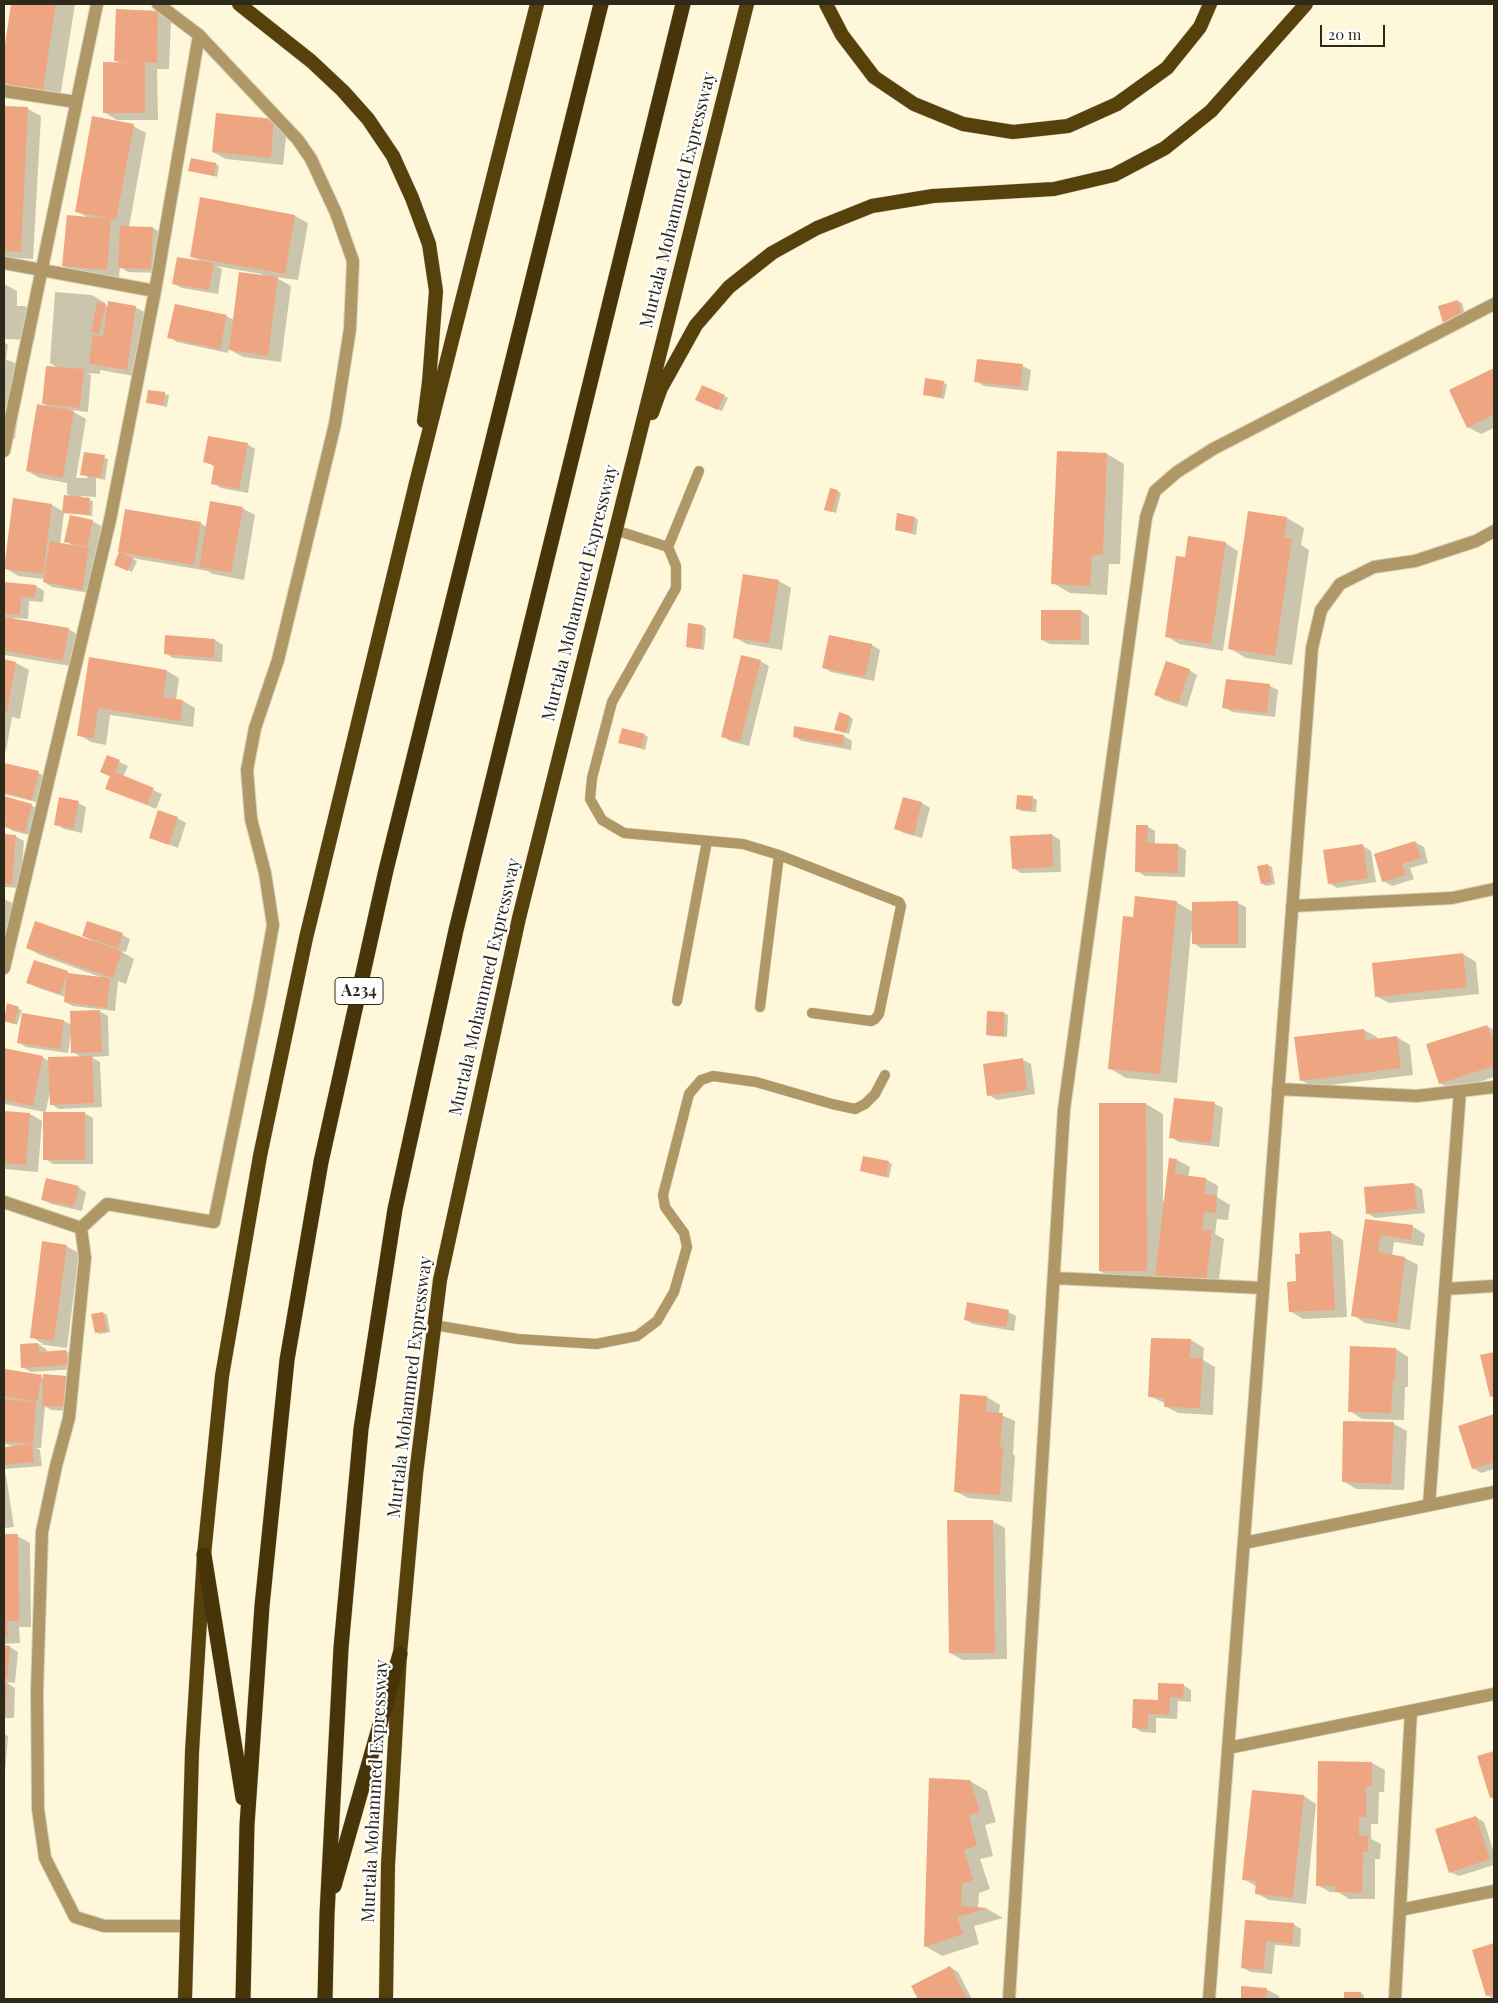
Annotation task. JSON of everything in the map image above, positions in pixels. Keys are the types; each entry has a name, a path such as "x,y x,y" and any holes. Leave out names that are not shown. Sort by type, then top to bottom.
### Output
{"highway":[{"path":"239,4 311,61 343,90 368,119 393,156 412,198 429,244 436,291 429,382 416,482"},
{"path":"186,1999 192,1752 204,1555 222,1376 260,1156 306,938 416,482 537,4"},
{"name":"A234","path":"243,1999 247,1825 262,1606 288,1360 322,1162 386,870 602,4"},
{"path":"325,1999 326,1914 340,1648 360,1439 394,1209 459,920 683,4"},
{"name":"Murtala Mohammed Expressway","path":"386,1999 388,1866 400,1654 416,1474 440,1280 519,918 628,474 747,4"},
{"path":"826,4 842,35 874,77 914,104 963,124 1013,132 1068,126 1117,104 1167,68 1200,27 1210,4"},
{"path":"628,474 661,388 696,325 729,287 772,253 817,228 872,206 933,196 1054,189 1114,175 1165,148 1211,111 1306,4"},
{"path":"204,1555 247,1825"},
{"path":"326,1914 400,1654"}],"street":[{"path":"4,451 97,4"},
{"path":"81,1228 107,1204 214,1222 273,925 266,874 250,819 247,770 255,728 283,642 335,424 350,329 353,261 336,213 311,159 298,140 199,35 158,4"},
{"path":"4,968 110,520 155,291 199,35"},
{"path":"4,90 76,102"},
{"path":"4,263 155,291"},
{"path":"1009,1999 1064,1109 1146,517 1155,492 1177,472 1213,449 1494,304"},
{"path":"1209,1999 1312,648 1321,610 1340,584 1374,567 1415,561 1476,541 1494,531"},
{"path":"1292,906 1452,898 1494,890"},
{"path":"1278,1089 1417,1096 1494,1087"},
{"path":"1429,1505 1460,1091"},
{"path":"4,1202 81,1228"},
{"path":"81,1228 85,1258 69,1418 56,1466 42,1532 37,1692 38,1809 45,1858 75,1917 104,1926 187,1926"},
{"path":"1054,1278 1263,1288"},
{"path":"1445,1289 1494,1286"},
{"path":"1244,1543 1494,1492"},
{"path":"1228,1748 1494,1694"},
{"path":"1395,1999 1411,1711"},
{"path":"1400,1910 1494,1891"}],"lane":[{"path":"699,472 668,547 676,566 676,588 612,702 592,778 590,799 602,820 624,833 743,844 779,855 895,899 901,906 878,1014 875,1019 871,1021 812,1013"},
{"path":"615,530 668,547"},
{"path":"677,1001 706,841"},
{"path":"760,1008 779,855"},
{"path":"434,1326 518,1339 596,1344 637,1336 657,1320 674,1292 687,1247 684,1233 665,1207 663,1195 689,1094 701,1080 714,1076 756,1082 855,1109 865,1104 875,1094 885,1075"}],"building":[{"path":"11,4 56,4 42,95 4,88 4,51"},
{"path":"116,9 158,11 157,63 145,62 145,113 103,113 103,62 139,63 114,61"},
{"path":"4,106 28,107 21,252 4,251"},
{"path":"216,113 274,119 271,158 212,152"},
{"path":"92,116 134,124 116,220 75,212"},
{"path":"191,158 216,163 214,176 188,171"},
{"path":"200,197 295,215 285,274 190,257"},
{"path":"67,215 111,219 107,270 62,266"},
{"path":"120,226 153,227 151,269 118,268"},
{"path":"177,257 214,263 209,290 172,284"},
{"path":"239,272 278,277 268,356 229,350"},
{"path":"1458,300 1463,317 1443,323 1438,306"},
{"path":"108,301 136,306 127,370 89,364 93,335 103,337"},
{"path":"97,302 106,304 99,334 91,332"},
{"path":"175,304 227,315 220,349 167,338"},
{"path":"977,359 1023,364 1020,387 974,382"},
{"path":"46,366 84,369 80,408 42,404"},
{"path":"1494,368 1494,414 1467,428 1449,390"},
{"path":"925,378 944,381 941,398 923,395"},
{"path":"702,385 725,395 718,410 695,400"},
{"path":"148,390 165,392 164,405 146,403"},
{"path":"37,404 74,411 63,478 26,471"},
{"path":"208,436 248,443 239,489 211,484 214,465 203,462"},
{"path":"1057,451 1107,453 1103,555 1092,555 1090,586 1051,584"},
{"path":"84,452 105,455 101,478 80,475"},
{"path":"830,488 838,490 832,512 824,510"},
{"path":"64,495 90,498 89,515 62,513"},
{"path":"13,498 52,504 43,574 4,569"},
{"path":"210,501 243,507 231,573 199,567"},
{"path":"125,509 201,522 194,565 118,552"},
{"path":"1248,511 1287,517 1284,537 1292,539 1275,656 1228,649"},
{"path":"897,513 915,517 912,533 895,530"},
{"path":"70,515 93,520 87,547 64,542"},
{"path":"1188,536 1226,542 1211,644 1165,637 1176,556 1185,557"},
{"path":"50,541 89,548 82,590 43,582"},
{"path":"119,552 133,558 128,571 114,565"},
{"path":"743,574 779,580 769,643 733,638"},
{"path":"4,582 36,585 35,598 21,597 20,615 4,614"},
{"path":"1041,610 1081,610 1081,640 1041,640"},
{"path":"4,617 69,628 63,661 4,651"},
{"path":"688,623 703,625 701,649 686,647"},
{"path":"165,635 215,639 214,658 164,654"},
{"path":"829,635 872,644 865,677 822,668"},
{"path":"741,655 761,660 740,742 721,737"},
{"path":"89,657 167,670 163,697 183,700 180,721 98,708 94,738 77,736"},
{"path":"4,659 16,662 7,712 4,712"},
{"path":"1166,661 1190,669 1179,703 1154,695"},
{"path":"1226,679 1270,684 1267,713 1222,708"},
{"path":"839,712 850,716 846,733 834,730"},
{"path":"794,726 844,735 843,746 793,737"},
{"path":"622,728 645,734 641,748 618,743"},
{"path":"107,755 120,760 115,772 154,788 147,805 105,789 110,776 100,772"},
{"path":"4,763 39,771 32,800 4,793"},
{"path":"1017,795 1033,796 1032,810 1016,809"},
{"path":"4,796 32,804 25,832 4,827 6,817 4,816"},
{"path":"59,797 79,801 73,829 54,825"},
{"path":"903,797 922,802 914,835 894,829"},
{"path":"158,810 178,817 169,845 149,838"},
{"path":"1136,825 1148,825 1147,843 1178,844 1178,873 1135,872"},
{"path":"4,834 16,835 12,884 4,884"},
{"path":"1052,834 1053,867 1012,869 1010,836"},
{"path":"1415,841 1421,858 1402,864 1406,875 1382,882 1374,854"},
{"path":"1363,844 1368,878 1328,884 1323,850"},
{"path":"1268,864 1272,882 1261,884 1257,866"},
{"path":"1135,896 1177,901 1160,1074 1108,1069 1123,916 1133,917"},
{"path":"1238,901 1238,944 1192,944 1192,902"},
{"path":"35,921 122,951 113,978 26,948"},
{"path":"87,921 123,933 118,948 82,936"},
{"path":"1463,953 1467,987 1375,997 1372,963"},
{"path":"34,960 68,971 67,973 110,978 107,1008 64,1002 67,974 60,994 26,983"},
{"path":"7,1003 19,1007 14,1024 4,1021"},
{"path":"100,1010 102,1052 71,1053 70,1011"},
{"path":"987,1011 1004,1012 1004,1036 986,1035"},
{"path":"22,1013 64,1020 60,1049 17,1043"},
{"path":"1487,1025 1491,1036 1494,1035 1494,1066 1439,1084 1426,1044"},
{"path":"1364,1029 1366,1040 1397,1036 1401,1068 1300,1081 1294,1037"},
{"path":"4,1048 43,1056 33,1106 4,1100"},
{"path":"92,1056 94,1103 50,1105 48,1057"},
{"path":"1023,1058 1027,1090 987,1096 983,1064"},
{"path":"1174,1098 1215,1102 1211,1143 1169,1138"},
{"path":"1099,1103 1146,1103 1147,1271 1099,1271"},
{"path":"4,1111 30,1113 26,1165 4,1163"},
{"path":"43,1112 85,1112 85,1160 43,1160"},
{"path":"863,1156 889,1161 886,1177 860,1171"},
{"path":"1169,1158 1177,1159 1175,1174 1206,1178 1204,1194 1217,1196 1216,1213 1204,1212 1202,1230 1212,1230 1206,1282 1155,1276"},
{"path":"46,1178 79,1186 74,1207 41,1200"},
{"path":"1414,1183 1417,1209 1366,1214 1364,1187"},
{"path":"1365,1219 1413,1225 1411,1240 1381,1235 1378,1252 1405,1257 1397,1323 1351,1316"},
{"path":"1331,1231 1335,1310 1289,1312 1287,1282 1296,1281 1295,1254 1300,1254 1299,1233"},
{"path":"42,1241 67,1245 54,1341 30,1338"},
{"path":"967,1302 1009,1310 1006,1327 964,1320"},
{"path":"103,1312 107,1331 95,1333 91,1314"},
{"path":"1151,1338 1191,1339 1190,1358 1203,1358 1200,1408 1164,1407 1165,1398 1148,1397"},
{"path":"38,1343 39,1352 66,1350 68,1365 21,1368 20,1344"},
{"path":"1350,1346 1396,1348 1391,1413 1348,1412"},
{"path":"1494,1352 1494,1395 1490,1397 1480,1355"},
{"path":"5,1369 42,1375 37,1402 4,1396"},
{"path":"43,1374 67,1376 66,1407 42,1406"},
{"path":"960,1394 987,1396 986,1412 1003,1413 1000,1447 1003,1447 1000,1495 954,1492"},
{"path":"4,1399 36,1402 33,1444 4,1442"},
{"path":"1494,1414 1494,1462 1472,1469 1458,1426"},
{"path":"1343,1421 1394,1422 1391,1484 1342,1482"},
{"path":"32,1444 34,1462 4,1465 4,1447"},
{"path":"947,1520 993,1520 995,1653 949,1653"},
{"path":"4,1534 18,1534 19,1621 7,1621 8,1637 4,1637"},
{"path":"4,1645 10,1646 7,1679 4,1678"},
{"path":"4,1682 7,1682 6,1714 4,1714"},
{"path":"1158,1683 1184,1684 1183,1698 1170,1697 1169,1715 1148,1714 1148,1729 1132,1728 1133,1699 1158,1700"},
{"path":"1494,1751 1494,1797 1490,1798 1477,1756"},
{"path":"1318,1761 1372,1762 1372,1786 1366,1786 1366,1817 1359,1817 1359,1835 1368,1836 1368,1852 1363,1852 1362,1893 1335,1892 1335,1886 1316,1886"},
{"path":"929,1778 970,1780 980,1812 969,1815 977,1846 964,1850 973,1880 962,1884 961,1906 988,1908 957,1917 963,1934 924,1947"},
{"path":"1252,1790 1304,1795 1293,1898 1255,1894 1256,1881 1242,1880"},
{"path":"1476,1816 1490,1859 1449,1873 1435,1829"},
{"path":"1245,1920 1294,1923 1292,1944 1266,1941 1264,1970 1241,1968"},
{"path":"1494,1943 1494,1994 1486,1996 1472,1950"},
{"path":"950,1966 967,1999 918,1999 911,1986"},
{"path":"1241,1986 1267,1988 1266,1999 1241,1999"},
{"path":"1344,1992 1361,1992 1361,1999 1344,1999"}]}
